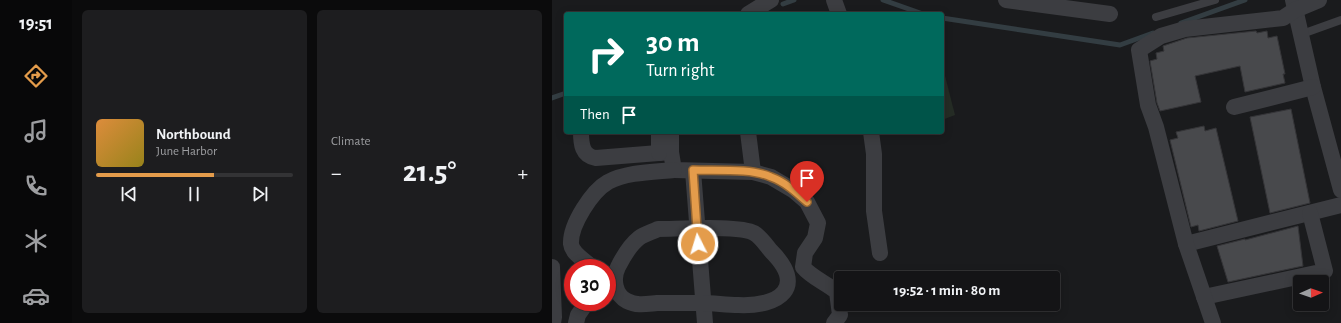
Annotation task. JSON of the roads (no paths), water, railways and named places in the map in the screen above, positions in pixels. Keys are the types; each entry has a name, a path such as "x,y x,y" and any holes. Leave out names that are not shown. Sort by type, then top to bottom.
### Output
{"street":[{"path":"751,12 771,0"},
{"path":"834,0 838,12"},
{"path":"1006,0 1110,14"},
{"path":"1213,323 1186,244 1156,128 1148,105 1139,50 1161,36 1185,29 1283,18 1294,5 1319,0"},
{"path":"1294,5 1302,34 1313,87 1341,190"},
{"path":"1234,107 1313,87"},
{"path":"581,134 581,144 585,153 590,157 596,158 665,153"},
{"path":"660,134 665,153 674,170"},
{"path":"665,153 670,134"},
{"path":"748,134 753,172"},
{"path":"871,134 874,154 874,211 880,253"},
{"path":"583,259 576,253 571,244 574,225 594,194 607,182 623,176 674,170 753,172 771,177 793,190 807,202 818,223 815,238 805,253 803,267 808,273 837,292 840,315 834,323"},
{"path":"693,170 705,323"},
{"path":"1186,244 1341,205"},
{"path":"1204,297 1325,271 1310,213"},
{"path":"616,270 630,247 639,237 658,229 740,229 755,233 779,259 786,269 788,282 785,291 767,304 637,304 626,301 618,294 616,290"},
{"path":"552,267 554,317 552,323"},
{"path":"786,269 803,267"},
{"path":"576,323 581,311"}],"lane":[{"path":"1156,17 1215,0"},
{"path":"1302,34 1341,20"}],"waterway":[{"path":"783,4 794,0"},
{"path":"883,0 917,12"},
{"path":"1181,23 1245,0"},
{"path":"944,18 1120,45 1153,33"},
{"path":"552,98 564,94"}]}
